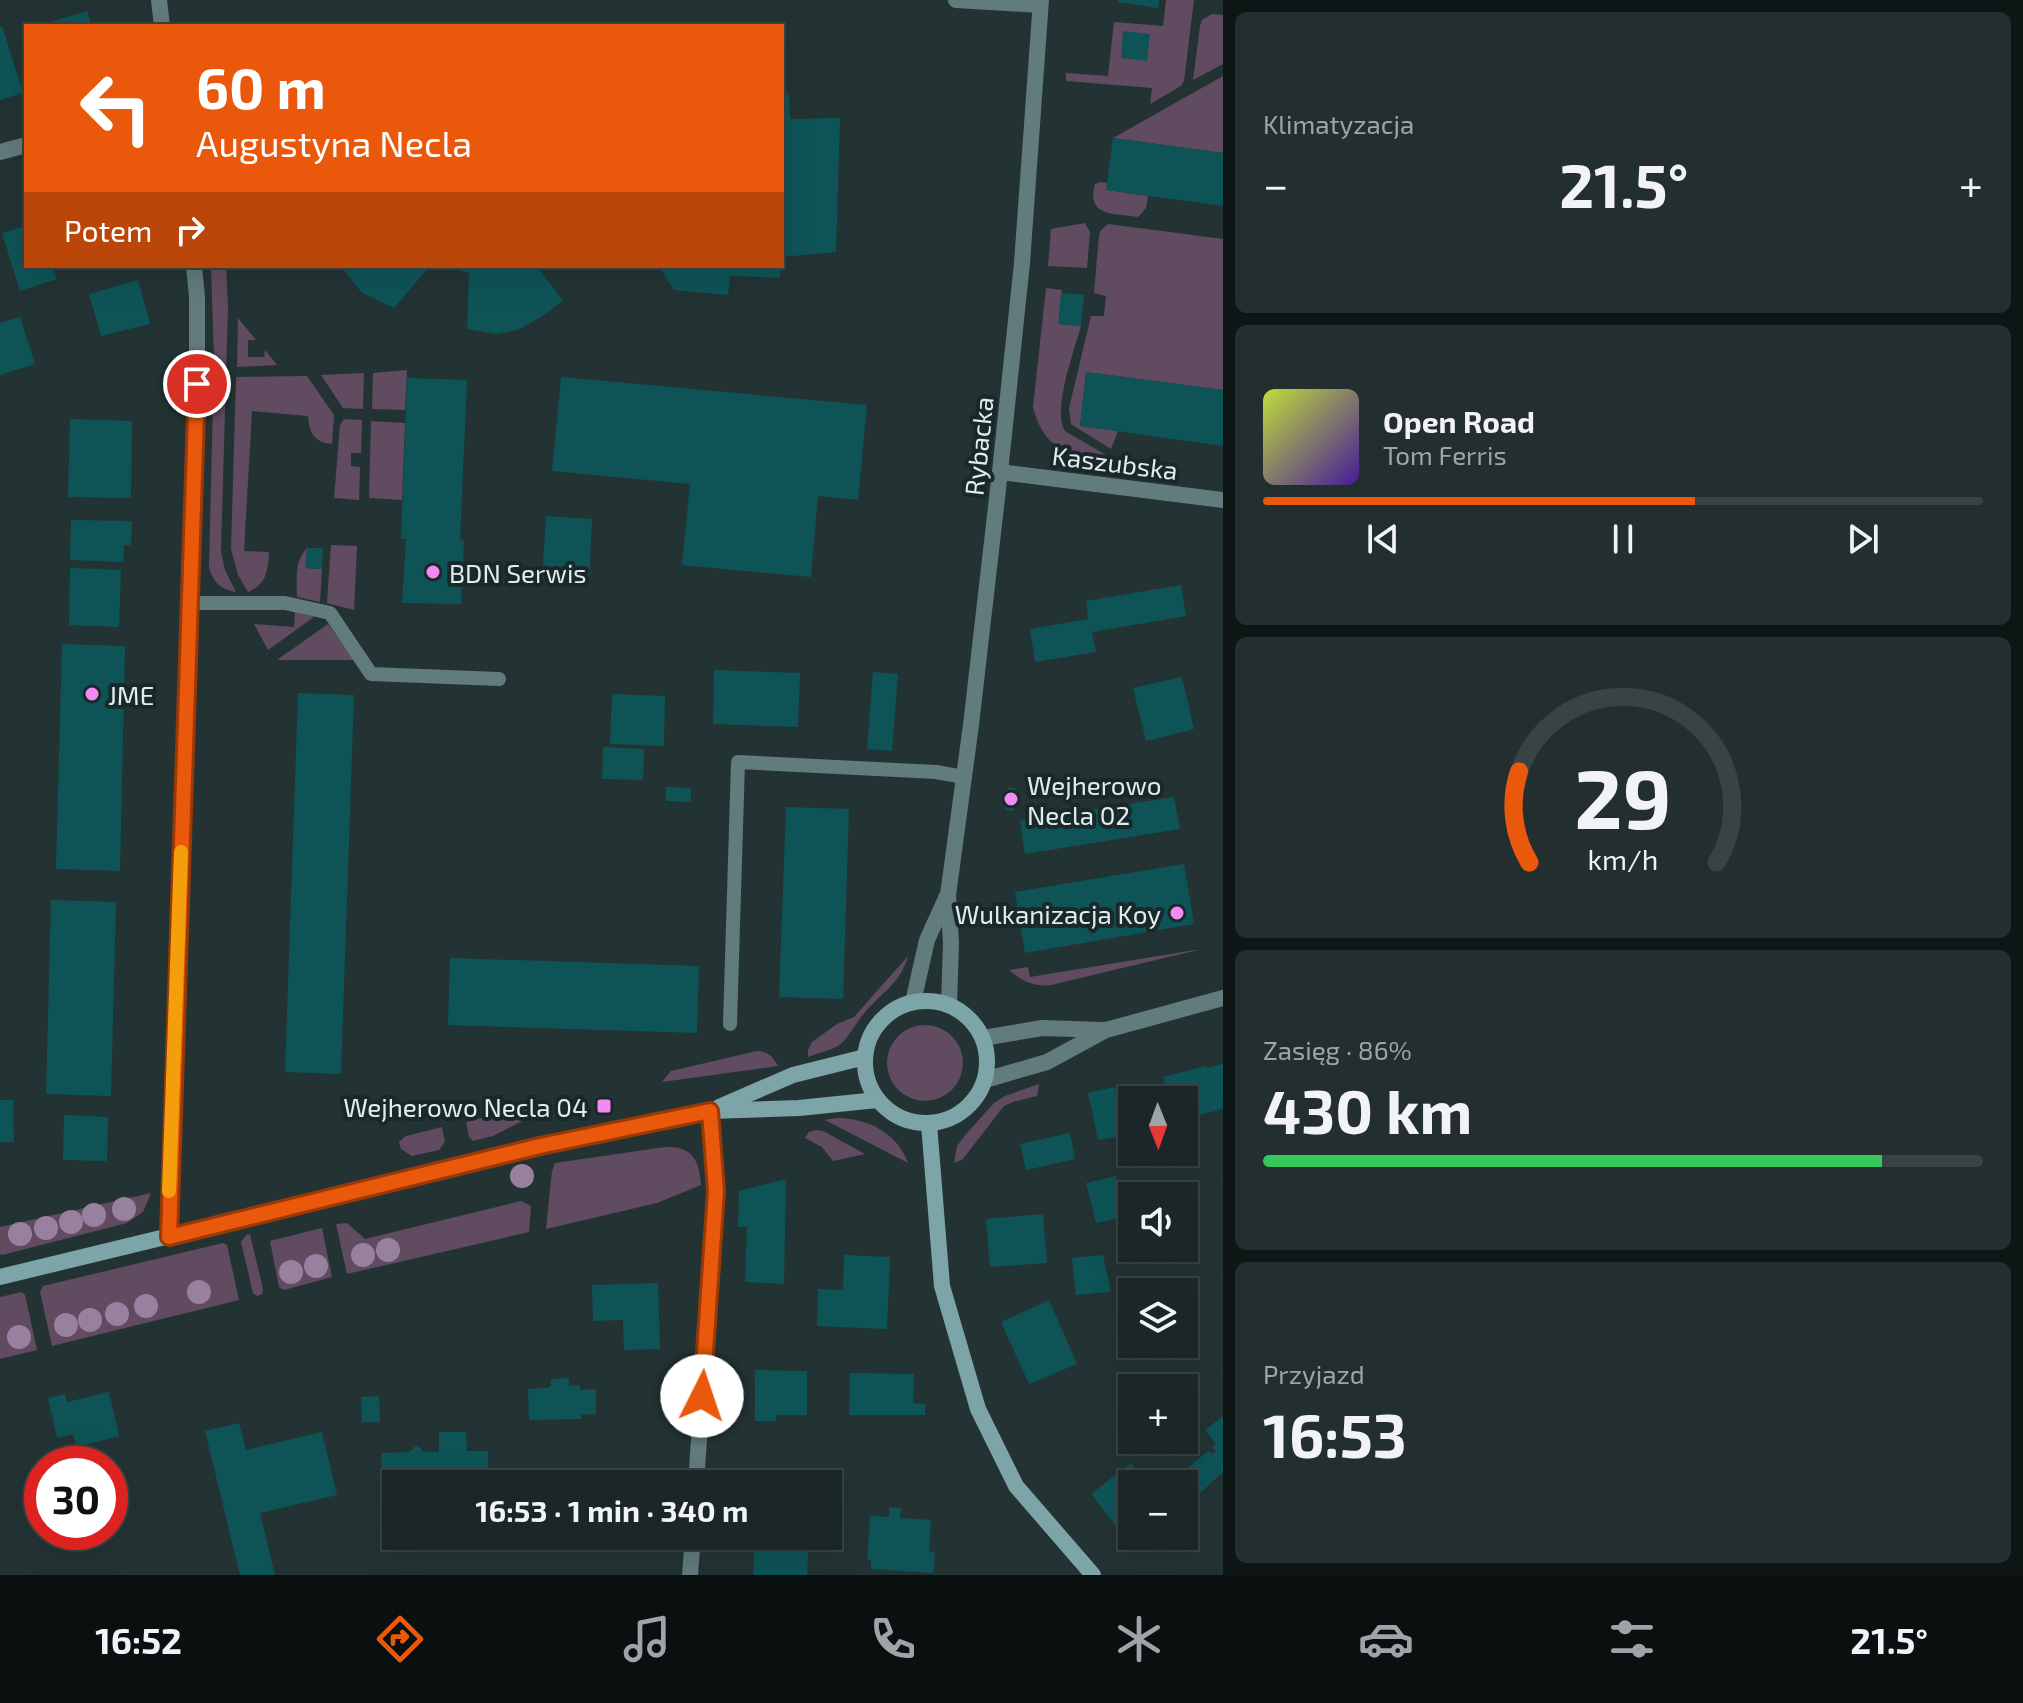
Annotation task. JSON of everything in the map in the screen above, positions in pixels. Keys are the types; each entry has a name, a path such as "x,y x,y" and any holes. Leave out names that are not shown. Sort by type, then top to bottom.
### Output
{"main road":[{"path":"931,1001 949,1005 969,1018 983,1038 988,1059 985,1080 977,1097 964,1111 947,1120 929,1124 909,1122 877,1100 867,1080 865,1057 870,1038 880,1022 895,1009 913,1002 931,1001"},
{"path":"710,1111 793,1075 865,1057"},
{"path":"0,1277 540,1146 710,1111 799,1108 877,1100"},
{"path":"929,1124 942,1286 978,1409 1016,1486 1093,1575"}],"street":[{"path":"159,0 162,24"},
{"path":"956,0 1040,2"},
{"name":"Rybacka","path":"949,1005 951,943 948,895 1000,472 1022,263 1040,2"},
{"path":"0,152 24,146"},
{"path":"169,1237 197,384 194,268"},
{"name":"Kaszubska","path":"1000,472 1223,500"},
{"name":"Rybacka","path":"913,1002 927,940 948,895"},
{"path":"985,1080 1047,1062 1106,1030 1223,998"},
{"path":"983,1038 1042,1028 1106,1030"},
{"path":"697,1470 716,1191 710,1111"},
{"path":"690,1575 692,1550"}],"lane":[{"path":"189,603 285,603 330,613 371,674 499,679"},
{"path":"730,1024 738,762 936,772 964,777"}],"shaded area":[{"path":"1166,0 1194,0 1181,86 1150,104 1152,88 1066,81 1066,73 1108,76 1114,22 1163,26"},
{"path":"1212,14 1223,15 1223,64 1193,80 1200,26 1202,20"},
{"path":"1223,76 1223,153 1113,138"},
{"path":"1107,183 1107,190 1148,196 1146,208 1138,217 1111,214 1098,208 1093,195 1095,184"},
{"path":"1085,223 1090,232 1087,268 1048,266 1051,229"},
{"path":"1108,224 1223,239 1223,390 1086,372 1080,426 1118,431 1111,449 1071,424 1069,408 1091,316 1104,316 1106,296 1094,293 1099,235"},
{"path":"211,268 226,268 228,305 221,551 225,570 236,592 218,584 209,568 214,359"},
{"path":"1046,288 1062,290 1059,324 1081,326 1063,395 1061,409 1065,431 1111,458 1061,448 1044,434 1038,422 1033,407"},
{"path":"238,318 256,340 248,340 248,357 264,357 265,350 277,365 237,367"},
{"path":"407,370 405,410 372,409 373,373"},
{"path":"364,373 363,409 343,408 321,375"},
{"path":"307,376 334,415 332,444 314,436 308,416 252,411 244,551 269,552 263,581 248,592 238,575 231,549 236,377"},
{"path":"344,419 362,420 361,453 351,453 351,466 360,467 359,500 334,498 340,425"},
{"path":"371,421 405,423 402,500 369,498"},
{"path":"331,545 357,546 354,610 327,603"},
{"path":"307,548 306,568 322,569 320,602 297,597 298,565"},
{"path":"295,612 314,617 268,650 254,624 294,627"},
{"path":"328,624 354,660 277,660"},
{"path":"1198,950 1051,985 1028,982 1009,970 1028,967 1030,977"},
{"path":"908,956 896,980 866,1011 843,1042 808,1057 812,1042 837,1024 854,1017"},
{"path":"925,1025 939,1028 952,1036 960,1049 963,1063 960,1077 952,1090 939,1098 925,1101 911,1098 898,1090 890,1077 887,1063 890,1049 898,1036 911,1028"},
{"path":"757,1051 770,1055 778,1066 662,1082 671,1071"},
{"path":"1039,1084 1037,1096 1004,1106 962,1160 954,1163 957,1146 994,1103"},
{"path":"536,1106 542,1111 493,1136 473,1141 469,1137 466,1122"},
{"path":"825,1120 859,1121 880,1129 897,1143 908,1163"},
{"path":"442,1127 445,1142 439,1150 412,1156 401,1149 399,1142 406,1136"},
{"path":"816,1130 865,1154 833,1161 822,1147 805,1138 809,1132"},
{"path":"665,1147 682,1149 692,1156 701,1185 657,1203 546,1229 555,1163"},
{"path":"151,1193 143,1212 127,1223 0,1254 0,1227"},
{"path":"521,1201 531,1206 529,1232 347,1274 336,1224 347,1223 365,1239"},
{"path":"322,1228 332,1277 284,1290 279,1287 270,1241"},
{"path":"250,1234 263,1289 262,1294 257,1296 253,1293 241,1242"},
{"path":"223,1243 227,1245 239,1300 52,1346 40,1292 43,1286"},
{"path":"22,1292 37,1350 0,1359 0,1297"}],"building":[{"path":"1118,0 1159,0 1158,8"},
{"path":"87,11 91,24 43,24"},
{"path":"0,27 23,93 0,100"},
{"path":"1123,31 1150,34 1147,61 1121,58"},
{"path":"784,93 789,93 790,119 840,118 836,252 784,257"},
{"path":"1113,138 1223,153 1223,206 1106,190"},
{"path":"24,227 24,268 53,268 57,279 20,291 2,233"},
{"path":"343,268 428,268 394,308 362,293"},
{"path":"453,268 538,268 563,301 518,330 496,334 467,329 469,273"},
{"path":"660,268 781,268 780,278 730,276 728,295 674,290"},
{"path":"138,280 150,324 101,336 89,294"},
{"path":"1061,293 1084,295 1081,326 1058,324"},
{"path":"20,317 35,364 0,375 0,323"},
{"path":"1086,372 1223,390 1223,446 1080,426"},
{"path":"561,377 867,405 858,500 818,496 811,577 682,565 690,484 552,471"},
{"path":"407,378 467,380 460,540 464,541 461,604 402,603 406,539 401,539"},
{"path":"70,419 132,421 131,498 68,497"},
{"path":"546,516 592,519 589,581 542,579"},
{"path":"71,520 132,521 131,545 124,545 123,562 70,560"},
{"path":"307,548 323,548 322,569 305,568"},
{"path":"70,568 121,570 119,627 69,625"},
{"path":"1181,585 1186,616 1092,632 1096,652 1035,662 1030,629 1088,619 1086,601"},
{"path":"62,644 125,646 120,871 56,869"},
{"path":"714,670 800,673 798,727 713,724"},
{"path":"873,672 898,674 892,751 867,749"},
{"path":"1182,677 1194,729 1146,741 1133,688"},
{"path":"298,693 354,695 341,1074 285,1072"},
{"path":"612,694 665,696 664,746 610,744"},
{"path":"603,747 644,749 643,780 602,779"},
{"path":"666,787 691,788 691,802 666,801"},
{"name":"Wejherowo Necla 02","path":"1008,787 1016,788 1014,811 1005,810"},
{"path":"1174,797 1180,829 1025,854 1020,821"},
{"path":"786,807 849,809 843,999 779,997"},
{"path":"1184,864 1194,924 1025,953 1015,892"},
{"path":"51,900 116,902 111,1096 46,1094"},
{"path":"450,958 699,966 697,1033 448,1025"},
{"path":"1223,1064 1223,1109 1198,1115 1198,1086 1165,1086 1163,1077"},
{"path":"1114,1087 1118,1092 1118,1137 1098,1140 1088,1093"},
{"path":"0,1100 13,1100 14,1142 0,1142"},
{"path":"64,1115 108,1117 107,1161 63,1160"},
{"path":"1070,1133 1075,1159 1026,1170 1020,1144"},
{"path":"1116,1176 1118,1218 1096,1223 1086,1183"},
{"path":"786,1179 784,1284 745,1282 747,1227 738,1227 739,1191"},
{"path":"1043,1214 1047,1263 990,1267 986,1219"},
{"path":"844,1255 890,1257 887,1329 817,1326 818,1289 843,1290"},
{"path":"1103,1255 1111,1292 1076,1295 1072,1258"},
{"path":"658,1283 660,1349 624,1350 623,1320 593,1321 592,1285"},
{"path":"1049,1300 1077,1364 1029,1384 1001,1322"},
{"path":"755,1370 807,1371 807,1415 776,1415 776,1421 755,1421"},
{"path":"850,1373 914,1374 913,1403 925,1404 925,1415 849,1415"},
{"path":"569,1378 569,1386 580,1385 580,1390 596,1389 596,1414 581,1415 581,1419 529,1420 528,1389 551,1386 551,1379"},
{"path":"109,1392 119,1436 81,1446 77,1446 73,1434 57,1438 48,1398 65,1394 67,1402"},
{"path":"379,1396 380,1422 362,1422 361,1397"},
{"path":"1223,1416 1223,1472 1198,1495 1198,1470 1185,1470 1208,1451 1216,1452 1212,1447 1216,1444 1205,1430"},
{"path":"239,1423 246,1450 322,1432 337,1495 260,1513 275,1575 240,1575 205,1431"},
{"path":"439,1432 466,1432 467,1451 488,1451 489,1470 382,1470 382,1504 381,1453 409,1452 417,1445 424,1452 439,1452"},
{"path":"1131,1463 1137,1470 1122,1470"},
{"path":"1118,1473 1118,1528 1091,1494"},
{"path":"889,1507 901,1508 900,1518 931,1520 929,1551 935,1552 933,1573 871,1569 871,1560 867,1560 870,1516 889,1517"},
{"path":"439,1550 477,1551 439,1552"},
{"path":"754,1550 808,1550 807,1575 753,1575"}],"slow traffic":[{"path":"169,1191 181,852"}],"place":[{"name":"BDN Serwis","path":"433,572"},
{"name":"JME","path":"92,694"},
{"name":"Wejherowo Necla 02","path":"1011,799"},
{"name":"Wulkanizacja Koy","path":"1177,913"},
{"name":"Wejherowo Necla 04","path":"604,1106"}],"route":[{"path":"197,384 169,1237 540,1146 710,1111 716,1191 702,1396"}]}
